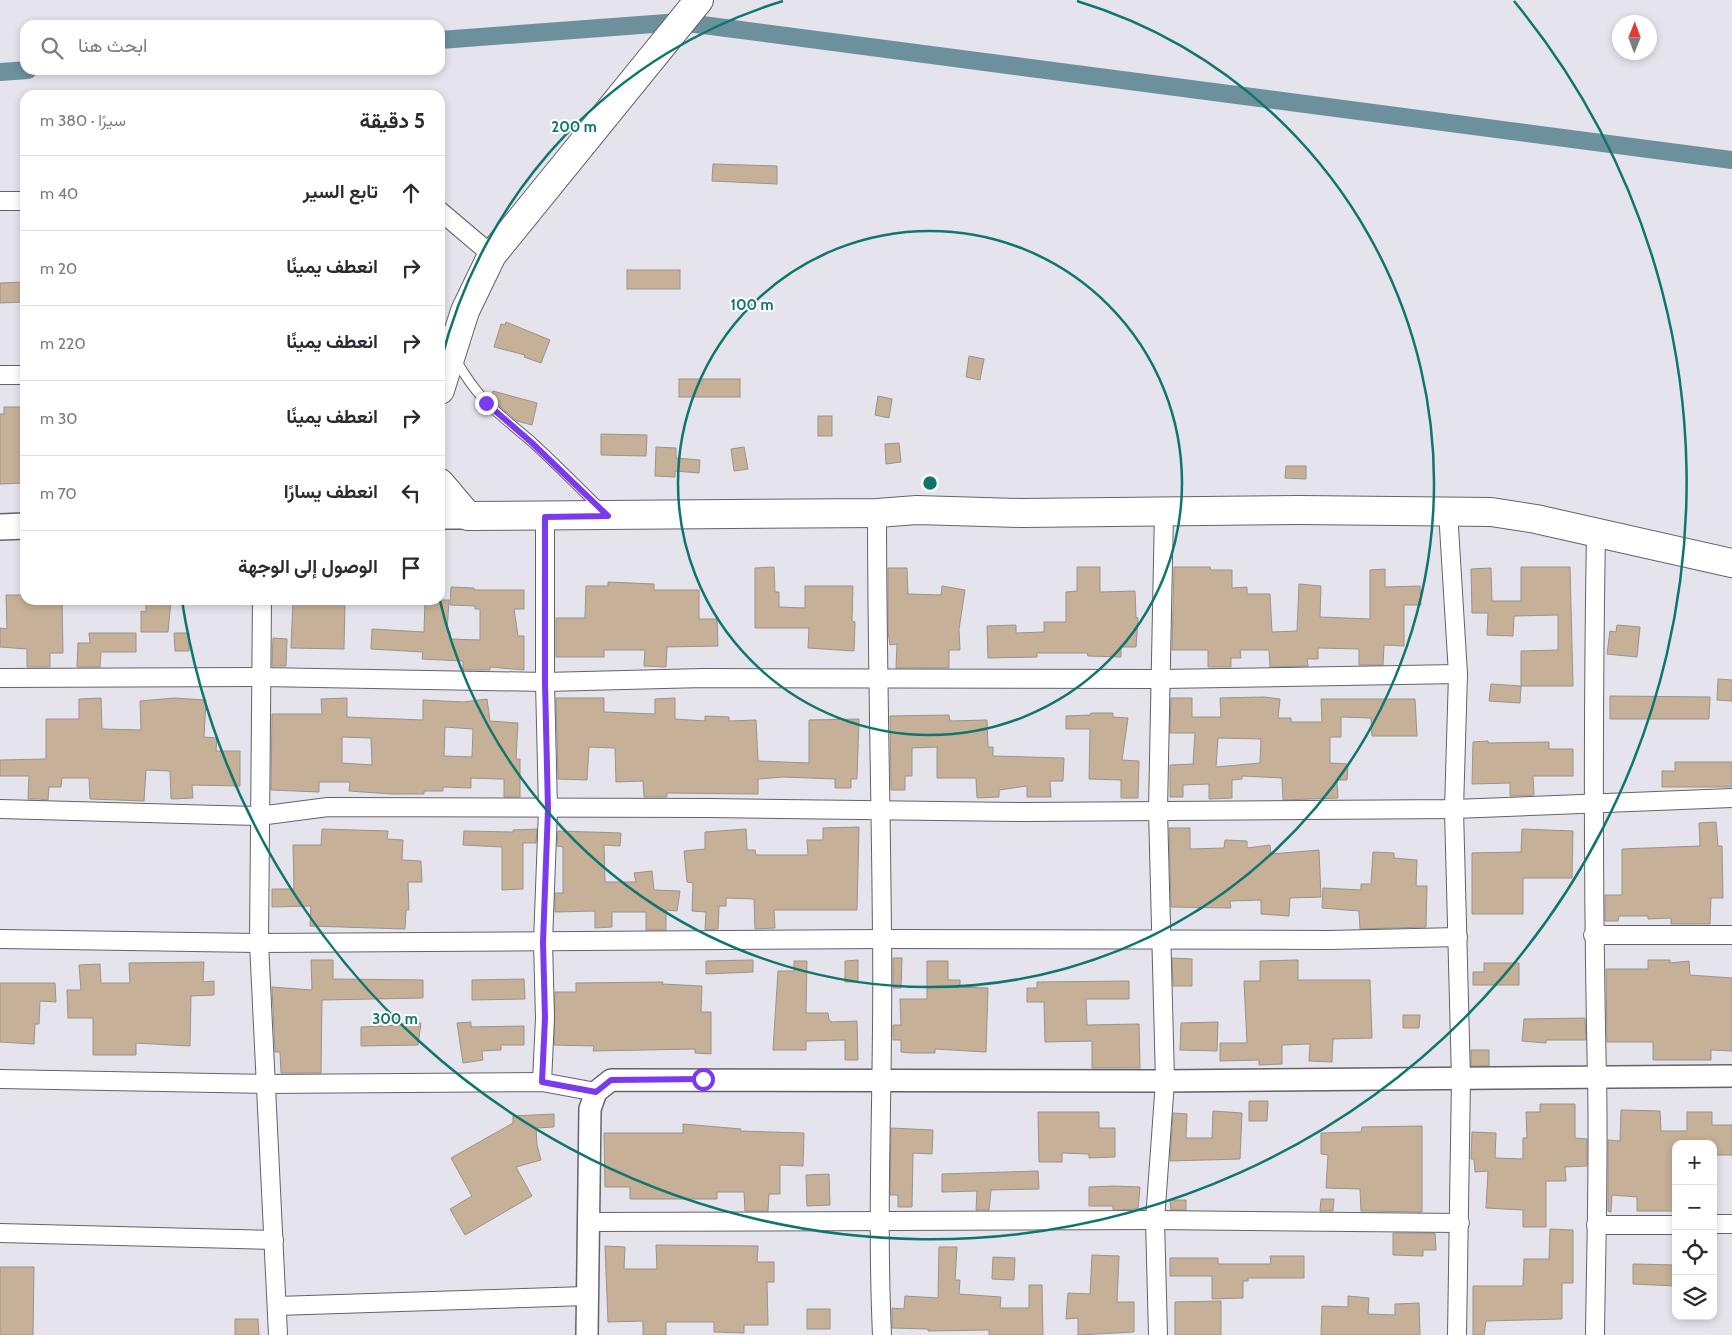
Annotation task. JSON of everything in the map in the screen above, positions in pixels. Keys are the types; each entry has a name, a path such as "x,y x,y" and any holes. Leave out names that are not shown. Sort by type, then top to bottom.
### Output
{"main road":[{"path":"445,372 465,311 492,255 699,0"},
{"path":"445,489 468,516"},
{"path":"445,516 545,517 877,513 917,510 1022,514 1164,511 1491,512 1536,519 1732,563"},
{"path":"0,527 20,526"}],"street":[{"path":"0,202 20,201"},
{"path":"445,215 492,255"},
{"path":"0,375 20,375"},
{"path":"1158,1335 1155,1220 1166,1081 1158,810 1164,511"},
{"path":"1448,511 1458,674 1454,808 1461,1079 1457,1335"},
{"path":"877,513 877,679 882,939 880,1221 882,1335"},
{"path":"542,1082 545,1018 543,942 548,809 545,682 545,517"},
{"path":"1595,1335 1597,1077 1593,935 1596,532"},
{"path":"262,605 259,943 278,1335"},
{"path":"0,678 262,677 545,682 704,678 1162,679 1458,674"},
{"path":"0,809 259,816 328,807 1158,810 1547,807 1594,803 1732,798"},
{"path":"1593,935 1732,935"},
{"path":"0,939 259,943 882,939 1161,940 1458,937"},
{"path":"587,1335 586,1296 590,1109 596,1092 611,1080 881,1078 1166,1081 1732,1076"},
{"path":"0,1079 266,1084 542,1082 596,1092"},
{"path":"587,1222 1155,1220 1460,1223"},
{"path":"1596,1225 1672,1224"},
{"path":"1717,1224 1732,1224"},
{"path":"0,1233 274,1240"},
{"path":"277,1306 586,1296"}],"lane":[{"path":"451,351 470,384 486,403 531,442 608,516"}],"building":[{"path":"713,164 777,166 777,184 712,181"},
{"path":"627,270 680,270 680,289 627,289"},
{"path":"20,282 20,302 0,303 0,283"},
{"path":"506,322 550,340 541,363 524,357 525,355 494,347 501,324 505,325"},
{"path":"969,356 984,359 980,380 966,377"},
{"path":"679,379 740,379 740,397 679,397"},
{"path":"493,391 537,403 532,425 517,421 512,417 491,398"},
{"path":"878,396 892,399 889,418 875,415"},
{"path":"4,407 20,407 20,483 0,484 0,414 4,414"},
{"path":"818,416 832,416 832,436 818,436"},
{"path":"601,434 647,435 646,456 601,455"},
{"path":"899,443 901,462 886,464 885,444"},
{"path":"656,447 676,448 676,458 700,460 699,473 675,471 675,477 655,476"},
{"path":"744,447 748,469 734,471 731,449"},
{"path":"1286,466 1306,466 1306,479 1285,478"},
{"path":"774,567 775,592 779,592 779,607 805,608 805,586 853,586 852,621 855,622 854,651 808,648 809,628 755,628 755,568"},
{"path":"1077,567 1100,567 1100,592 1135,591 1136,617 1138,618 1136,647 1121,647 1121,657 1088,656 1087,653 1037,653 1037,657 988,658 987,626 1016,625 1016,633 1044,632 1044,622 1066,622 1066,592 1077,591"},
{"path":"1174,567 1210,567 1211,570 1232,570 1232,588 1247,587 1247,594 1270,594 1272,632 1297,631 1299,584 1321,586 1320,617 1370,619 1370,570 1385,569 1385,587 1420,586 1421,605 1404,605 1404,646 1384,645 1383,665 1359,665 1359,649 1318,648 1318,659 1307,659 1308,666 1270,667 1269,650 1240,650 1241,658 1231,658 1231,667 1208,667 1208,650 1172,650"},
{"path":"1521,567 1570,567 1573,686 1521,686 1521,651 1558,650 1558,615 1514,616 1513,636 1487,635 1488,613 1472,613 1471,569 1491,568 1492,601 1521,601"},
{"path":"888,568 907,568 908,594 941,595 942,586 965,590 959,629 960,650 949,650 949,668 896,668 897,644 890,645 888,631"},
{"path":"608,582 654,584 654,590 699,590 699,619 717,619 718,646 667,647 666,667 644,666 645,650 604,650 604,657 556,657 556,618 585,618 586,586 608,586"},
{"path":"451,587 474,588 474,590 524,590 524,609 514,609 518,636 524,636 524,670 490,667 490,670 463,670 463,661 422,659 423,652 371,649 372,629 424,632 425,605 445,605 445,600 449,600 447,632 450,632 450,639 480,640 480,609 475,609 475,606 450,605"},
{"path":"6,595 20,595 20,605 62,605 63,653 50,653 50,667 27,667 27,649 0,647 0,628 7,629"},
{"path":"146,605 171,605 168,632 141,632 141,611 146,612"},
{"path":"293,605 345,605 344,649 291,648"},
{"path":"1617,625 1640,627 1637,657 1607,654 1610,631 1616,632"},
{"path":"89,633 136,633 136,652 101,652 100,667 77,667 78,643 90,643"},
{"path":"174,633 189,633 189,651 175,651"},
{"path":"273,638 287,639 286,666 272,666"},
{"path":"1718,679 1732,680 1732,701 1717,700"},
{"path":"1491,684 1521,686 1520,703 1489,701"},
{"path":"1610,696 1710,697 1709,719 1610,719"},
{"path":"1264,697 1280,699 1278,718 1291,718 1291,722 1322,722 1321,699 1415,699 1417,736 1372,736 1371,718 1341,717 1341,737 1330,737 1330,763 1348,764 1347,780 1337,780 1338,798 1283,800 1282,778 1242,776 1242,779 1232,780 1232,798 1209,799 1209,784 1183,785 1183,797 1170,797 1170,765 1193,764 1195,733 1170,733 1171,698 1192,698 1192,717 1221,717 1220,698","holes":["1218,738 1261,739 1260,763 1216,767"]},
{"path":"101,698 102,729 141,730 140,701 174,698 206,700 204,737 217,738 216,751 240,751 240,786 192,785 193,798 171,799 170,771 146,770 144,801 90,799 89,778 62,778 61,787 49,787 48,800 28,799 29,776 0,776 0,760 46,759 46,719 79,719 79,699"},
{"path":"347,698 347,717 423,720 423,700 464,702 487,699 490,721 518,723 516,759 520,759 520,797 504,797 504,779 471,778 471,788 443,787 443,791 424,791 424,794 349,791 350,782 319,782 319,792 271,790 272,714 322,714 321,699","holes":["445,727 473,729 472,757 444,756","342,737 371,738 372,765 342,763"]},
{"path":"556,698 604,698 604,712 655,714 655,699 675,698 675,719 705,721 705,716 729,717 729,721 756,720 758,761 809,763 809,720 859,719 857,779 851,779 851,788 835,788 835,779 784,777 758,779 758,794 667,793 667,797 644,797 643,781 616,782 615,748 589,747 587,780 558,779"},
{"path":"1091,713 1113,713 1113,717 1128,718 1122,760 1139,761 1138,798 1121,798 1121,780 1089,779 1090,729 1066,729 1066,716 1090,715"},
{"path":"949,715 950,721 987,720 988,747 993,747 993,756 1064,758 1063,781 1050,781 1051,797 1027,797 1027,786 999,790 999,797 977,798 976,778 937,778 937,747 912,748 912,776 905,776 905,790 891,790 890,716"},
{"path":"1488,741 1488,743 1549,742 1549,749 1573,749 1573,776 1533,776 1534,795 1510,796 1510,783 1472,784 1473,742"},
{"path":"1675,762 1732,762 1732,787 1662,787 1662,771 1675,771"},
{"path":"1716,822 1718,846 1722,846 1723,898 1711,898 1710,924 1671,924 1671,918 1648,919 1648,916 1619,916 1618,921 1605,921 1605,895 1622,895 1622,849 1700,846 1699,823"},
{"path":"859,827 857,910 774,910 775,928 755,929 754,899 726,898 726,906 719,906 718,929 705,930 706,912 692,911 693,883 687,882 684,851 705,849 705,832 746,829 747,850 755,850 756,855 808,855 807,840 823,840 823,828"},
{"path":"1169,828 1190,828 1190,849 1224,848 1225,840 1247,841 1247,848 1270,845 1271,854 1319,850 1321,897 1290,898 1289,916 1261,914 1261,900 1230,901 1231,908 1171,907"},
{"path":"322,829 388,831 387,839 403,840 402,860 421,861 422,882 408,882 409,910 406,910 405,929 310,926 311,906 272,907 272,889 294,889 293,845 321,845"},
{"path":"537,829 536,843 523,843 523,889 502,890 502,847 463,845 464,831 513,832 513,830"},
{"path":"1522,829 1573,831 1572,878 1523,878 1523,914 1472,914 1472,853 1521,852"},
{"path":"558,831 621,833 620,846 604,845 605,882 636,882 634,873 652,871 654,890 680,891 677,911 666,910 666,930 646,930 646,912 612,912 612,927 595,928 595,911 555,912 555,893 563,893 563,847 557,846"},
{"path":"1373,852 1394,853 1394,858 1417,860 1416,886 1427,886 1426,927 1360,929 1359,911 1322,908 1323,888 1361,890 1361,884 1371,884"},
{"path":"893,958 902,958 901,988 893,988"},
{"path":"1172,958 1192,959 1192,986 1173,986"},
{"path":"311,960 333,960 333,979 423,980 423,998 322,1000 321,1073 281,1073 280,1052 275,1052 272,987 312,990"},
{"path":"753,960 753,972 706,974 706,961"},
{"path":"858,960 858,982 845,982 845,961"},
{"path":"1298,960 1298,980 1370,980 1372,1038 1333,1039 1332,1062 1309,1061 1310,1044 1282,1045 1282,1064 1259,1065 1259,1060 1220,1061 1220,1043 1247,1043 1244,981 1260,981 1260,961"},
{"path":"1648,960 1670,960 1670,963 1689,961 1690,975 1732,978 1732,1051 1711,1050 1711,1060 1653,1060 1653,1042 1607,1042 1606,969 1648,969"},
{"path":"794,961 807,961 806,1013 828,1013 829,1020 832,1022 857,1021 858,1060 845,1060 845,1040 806,1041 806,1050 773,1050 778,971 794,971"},
{"path":"927,961 948,961 948,980 960,980 960,987 988,988 986,1052 935,1049 935,1053 901,1052 901,1040 893,1040 893,1025 901,1025 900,999 927,999"},
{"path":"204,962 203,982 214,981 214,995 191,996 190,1046 136,1043 136,1055 93,1055 93,1018 68,1018 67,990 81,990 79,965 100,964 101,983 130,983 129,963"},
{"path":"1484,963 1519,963 1519,985 1473,985 1473,972 1484,972"},
{"path":"524,979 525,999 472,1000 472,980"},
{"path":"1129,981 1129,999 1086,999 1087,1025 1139,1024 1140,1068 1092,1068 1092,1041 1045,1042 1044,1002 1027,1002 1027,988 1037,988 1037,982"},
{"path":"663,982 662,984 702,986 701,1012 711,1012 711,1054 695,1053 695,1049 593,1051 594,1046 554,1045 555,992 576,992 576,983"},
{"path":"0,983 55,983 56,1002 40,1001 39,1024 35,1024 34,1044 0,1042"},
{"path":"1403,1015 1420,1015 1419,1028 1403,1028"},
{"path":"1585,1018 1586,1040 1546,1040 1546,1043 1522,1041 1524,1019"},
{"path":"471,1022 471,1027 524,1026 524,1045 501,1045 501,1050 482,1051 483,1060 463,1063 457,1023"},
{"path":"1218,1022 1217,1051 1180,1050 1181,1023"},
{"path":"403,1023 421,1023 418,1045 361,1046 361,1027 403,1025"},
{"path":"1471,1050 1489,1050 1489,1066 1471,1066"},
{"path":"1249,1101 1268,1101 1267,1121 1249,1121"},
{"path":"1540,1104 1575,1104 1575,1138 1587,1139 1587,1166 1565,1167 1566,1181 1546,1181 1546,1227 1523,1227 1523,1210 1486,1208 1488,1171 1475,1172 1474,1159 1471,1159 1472,1132 1496,1133 1495,1158 1523,1159 1523,1138 1527,1138 1526,1112 1540,1112"},
{"path":"1621,1110 1660,1111 1661,1131 1687,1131 1687,1112 1712,1112 1712,1125 1732,1125 1732,1155 1717,1155 1717,1140 1672,1140 1672,1211 1637,1211 1637,1197 1612,1195 1611,1212 1608,1211 1608,1140 1620,1141"},
{"path":"1213,1111 1242,1113 1240,1159 1170,1161 1173,1113 1187,1114 1186,1138 1212,1138"},
{"path":"1038,1112 1099,1112 1099,1128 1115,1128 1115,1157 1089,1158 1089,1154 1062,1153 1062,1162 1039,1162"},
{"path":"554,1114 554,1127 536,1128 537,1145 541,1160 516,1167 532,1196 465,1235 450,1209 472,1196 451,1158 513,1123 513,1116"},
{"path":"683,1124 741,1129 740,1131 804,1133 803,1166 780,1165 780,1194 769,1194 768,1211 745,1211 744,1192 717,1192 717,1199 630,1199 630,1187 605,1187 604,1133 683,1133"},
{"path":"1422,1126 1422,1212 1361,1211 1360,1189 1326,1188 1328,1155 1321,1154 1321,1133 1361,1132 1362,1127"},
{"path":"891,1128 933,1130 932,1154 913,1153 912,1207 898,1207 898,1195 890,1195"},
{"path":"1038,1171 1039,1189 991,1190 989,1210 976,1210 977,1191 942,1192 942,1174"},
{"path":"829,1174 830,1205 807,1206 806,1175"},
{"path":"1089,1187 1140,1187 1138,1209 1113,1210 1113,1206 1089,1206"},
{"path":"1321,1199 1334,1199 1333,1211 1320,1211"},
{"path":"1170,1200 1186,1200 1186,1210 1171,1210"},
{"path":"1550,1229 1573,1230 1573,1283 1562,1283 1562,1319 1486,1321 1484,1335 1473,1335 1473,1286 1523,1286 1524,1259 1549,1259"},
{"path":"1393,1233 1435,1233 1436,1250 1423,1250 1423,1256 1393,1255"},
{"path":"656,1245 758,1246 757,1262 774,1262 774,1282 767,1282 768,1325 744,1325 744,1333 714,1332 714,1322 666,1322 666,1335 643,1335 643,1321 608,1322 605,1246 625,1247 624,1269 657,1269"},
{"path":"939,1247 957,1247 955,1280 960,1280 959,1294 1001,1297 1000,1308 1029,1308 1029,1285 1042,1285 1043,1335 989,1335 989,1330 928,1331 928,1329 892,1328 892,1308 904,1309 905,1296 938,1298"},
{"path":"1092,1255 1119,1256 1117,1302 1134,1302 1134,1332 1078,1335 1078,1318 1066,1319 1068,1293 1090,1294"},
{"path":"1270,1256 1304,1256 1304,1278 1248,1278 1248,1281 1243,1281 1243,1298 1212,1299 1212,1276 1170,1276 1170,1258 1218,1258 1218,1264 1271,1264"},
{"path":"993,1257 1015,1258 1014,1280 992,1279"},
{"path":"1633,1264 1672,1265 1672,1286 1633,1284"},
{"path":"0,1267 34,1267 33,1335 0,1335"},
{"path":"1348,1296 1369,1298 1368,1314 1395,1315 1395,1304 1419,1303 1420,1335 1321,1335 1322,1306 1348,1307"},
{"path":"1221,1301 1221,1335 1175,1335 1175,1302"},
{"path":"807,1309 830,1309 830,1329 807,1329"},
{"path":"235,1319 258,1319 259,1335 235,1335"}],"waterway":[{"path":"445,40 680,22 1732,160"},
{"path":"0,72 20,71"}],"route":[{"path":"486,403 531,442 608,516 545,517 545,682 548,809 543,942 545,1018 542,1082 596,1092 611,1080 703,1079"}]}
